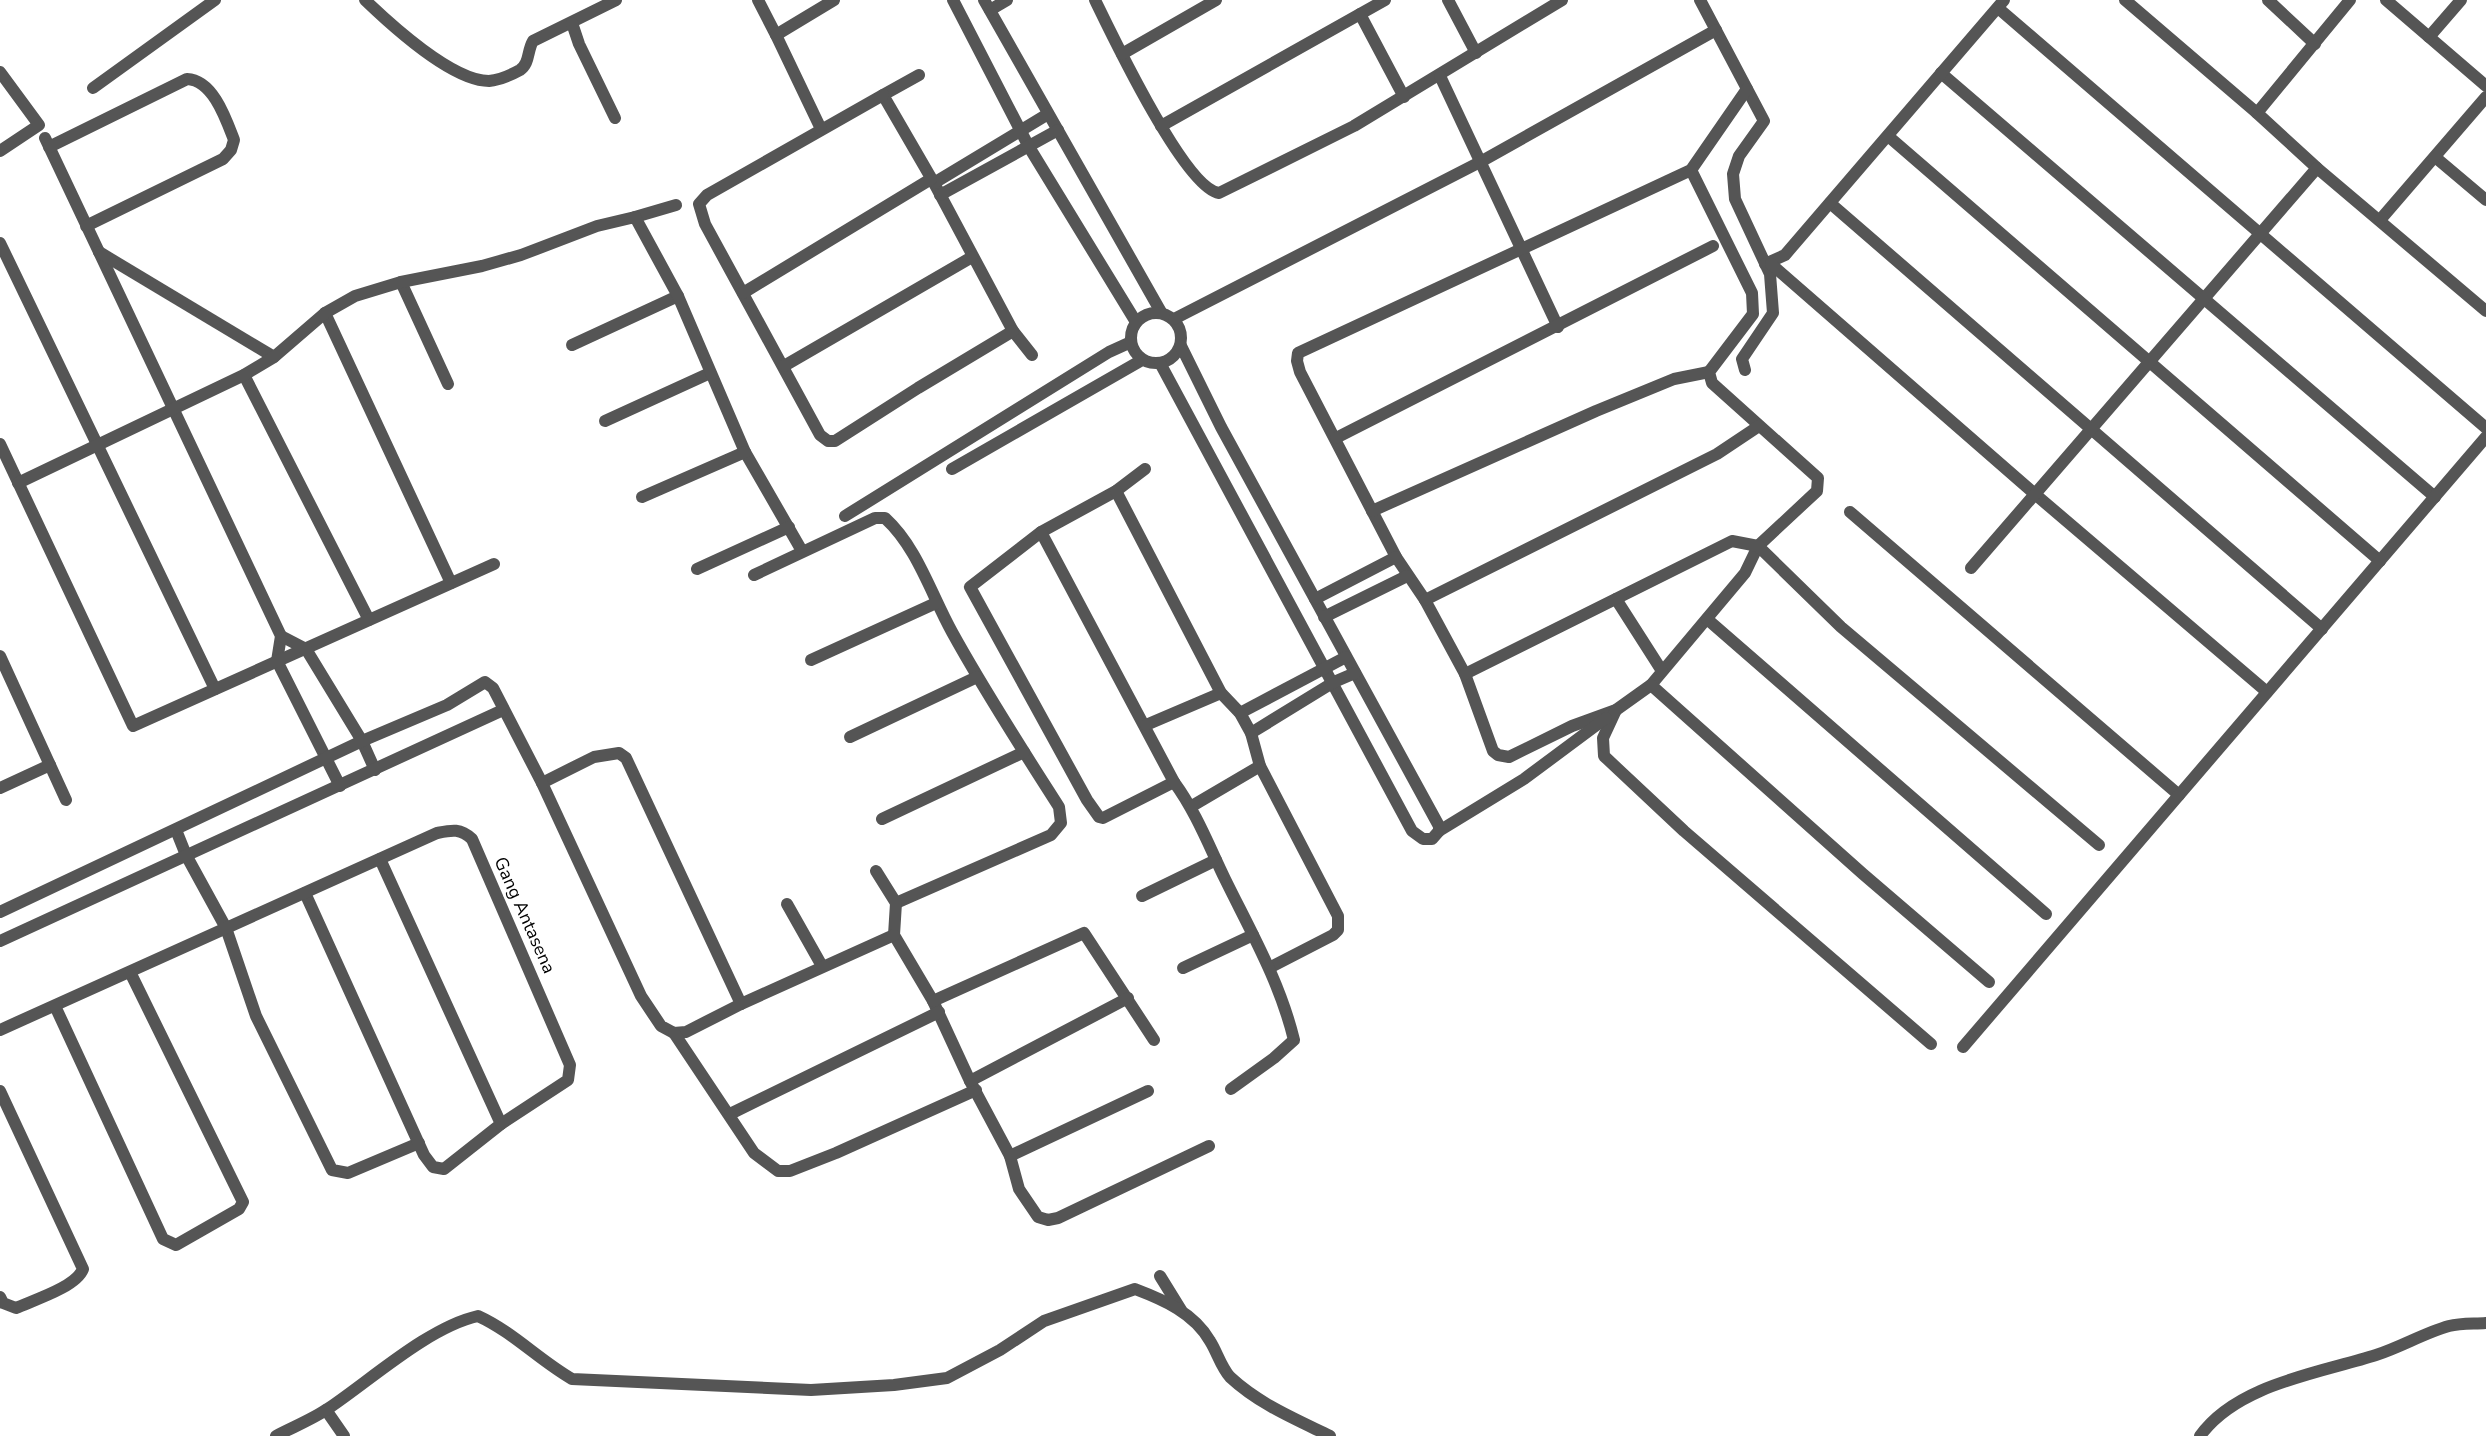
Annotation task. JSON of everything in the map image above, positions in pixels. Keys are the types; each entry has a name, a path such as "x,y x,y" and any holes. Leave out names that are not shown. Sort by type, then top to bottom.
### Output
{"street":[{"path":"93,88 215,0"},
{"path":"365,0 424,50 452,67 482,80 506,77 520,69 526,63 533,41 616,0"},
{"path":"758,0 821,129"},
{"path":"776,34 834,0"},
{"path":"953,0 1029,147 1136,322"},
{"path":"1007,0 987,5 1161,312 1174,319 1181,332 1181,346 1221,427 1439,826 1439,831"},
{"path":"1095,0 1161,126 1200,183 1218,193 1354,126 1562,0"},
{"path":"1122,54 1216,0"},
{"path":"1161,126 1385,0"},
{"path":"1448,0 1476,53"},
{"path":"1700,0 1764,121 1739,156 1733,174 1735,198 1768,264 1773,313 1742,359 1745,370"},
{"path":"2125,0 2257,113 2317,168 2486,311"},
{"path":"2268,0 2315,44"},
{"path":"2257,113 2350,0"},
{"path":"2386,0 2486,86"},
{"path":"2429,37 2461,0"},
{"path":"1768,264 1785,255 2001,4 2259,235 2486,428"},
{"path":"1360,14 1404,97"},
{"path":"572,23 579,44 615,118"},
{"path":"1174,319 1482,161 1716,30"},
{"path":"0,72 39,125 0,151"},
{"path":"1941,73 2434,497"},
{"path":"920,75 707,195 699,204 698,211 820,435 828,441 835,441 918,387 1013,331"},
{"path":"1440,75 1558,327"},
{"path":"86,226 223,159 234,140 225,117 202,83 187,78 47,143 86,226 281,636 277,661 340,786"},
{"path":"1616,710 1572,726 1509,757 1503,757 1493,751 1465,674 1425,600 1396,558 1300,372 1297,361 1298,353 1691,170 1747,88"},
{"path":"883,95 933,181 1013,331 1032,355"},
{"path":"2380,220 2486,97"},
{"path":"743,293 1048,114"},
{"path":"940,195 1058,130"},
{"path":"1888,136 2148,363 2380,561"},
{"path":"2435,157 2486,200"},
{"path":"1971,568 2317,168"},
{"path":"1372,511 1596,411 1674,380 1708,372 1753,314 1752,293 1691,170"},
{"path":"1830,203 2322,629"},
{"path":"18,483 96,443 244,375 274,357 325,313 355,296 401,282 482,266 542,248 597,226 676,205"},
{"path":"636,217 678,297 745,452 802,552"},
{"path":"0,243 215,689"},
{"path":"1336,438 1558,327 1713,246"},
{"path":"98,251 274,357"},
{"path":"784,366 972,257"},
{"path":"1768,264 2267,692"},
{"path":"401,282 448,384"},
{"path":"572,345 678,297"},
{"path":"1142,360 1131,342 1131,331 1136,322 1147,313 1161,312"},
{"path":"325,313 451,583"},
{"path":"845,516 1131,342"},
{"path":"952,469 1142,360 1160,363 1173,357 1181,346"},
{"path":"1160,363 1193,430 1334,682 1412,831 1427,840 1524,779 1652,684 1745,573 1758,546 1817,491 1820,485 1818,478 1712,383 1708,372"},
{"path":"605,421 710,373"},
{"path":"244,375 369,620"},
{"path":"1425,600 1717,454 1759,426"},
{"path":"1963,1047 2486,437"},
{"path":"0,444 133,726 494,564"},
{"path":"642,497 745,452"},
{"path":"1145,469 1116,491 1041,532 970,586 1087,800 1099,817 1103,818 1174,782"},
{"path":"1116,491 1221,693 1240,713 1251,733 1260,766 1340,920 1333,935 1271,967"},
{"path":"1850,512 2179,795"},
{"path":"754,575 875,518 885,518 911,549 936,603 977,677 1059,807 1059,828 1046,838 896,903"},
{"path":"697,569 789,527"},
{"path":"1041,532 1146,725 1174,782 1192,806 1216,860 1271,967 1294,1040 1274,1059 1230,1089"},
{"path":"1465,674 1732,541 1758,546 1841,627 2099,845"},
{"path":"1315,599 1396,558"},
{"path":"1324,617 1407,576"},
{"path":"1616,599 1662,671"},
{"path":"811,660 936,603"},
{"path":"1707,619 2046,914"},
{"path":"281,636 306,649 362,741 375,770"},
{"path":"0,656 66,800"},
{"path":"1240,713 1325,666 1346,657"},
{"path":"1251,733 1334,682 1355,673"},
{"path":"849,737 977,677"},
{"path":"0,912 362,741 447,705 485,682 493,688 542,783 641,996 661,1026 674,1033 760,1159 778,1171 790,1171 973,1085 1128,998"},
{"path":"1652,684 1863,874 1989,982"},
{"path":"1146,725 1221,693"},
{"path":"0,941 503,710"},
{"path":"1616,710 1603,738 1604,756 1684,831 1931,1044"},
{"path":"882,819 1024,752"},
{"path":"542,783 603,754 619,753 626,758 741,1004"},
{"path":"0,788 50,765"},
{"path":"1192,806 1260,766"},
{"name":"Gang Antasena","path":"380,859 437,833 453,829 465,833 472,839 570,1065 568,1080 501,1124 444,1169 433,1167 428,1162 419,1143"},
{"path":"176,830 186,855 226,928 256,1016 333,1170 348,1173 419,1143 305,893"},
{"path":"0,1030 380,859 501,1124"},
{"path":"1142,896 1216,860"},
{"path":"876,871 896,903 894,935 936,1006 1010,1156 1019,1189 1026,1203 1038,1217 1048,1220 1209,1146"},
{"path":"787,904 822,966"},
{"path":"730,1114 936,1006 1084,933 1154,1040"},
{"path":"674,1033 686,1032 822,966 894,935"},
{"path":"1183,968 1253,935"},
{"path":"55,1006 163,1239 176,1245 240,1209 243,1202 130,972"},
{"path":"0,1091 83,1269 80,1276 69,1284 16,1308 3,1303 0,1298"},
{"path":"1010,1156 1148,1092"},
{"path":"1160,1276 1181,1310 1204,1331 1224,1368 1234,1381 1275,1410 1330,1436"},
{"path":"276,1436 326,1410 458,1320 478,1316 514,1336 549,1366 572,1379 811,1390 894,1385 947,1378 1000,1350 1044,1321 1135,1288 1181,1310"},
{"path":"2200,1436 2206,1427 2237,1404 2278,1384 2316,1370 2382,1353 2451,1326 2486,1323"},
{"path":"326,1410 344,1436"}]}
